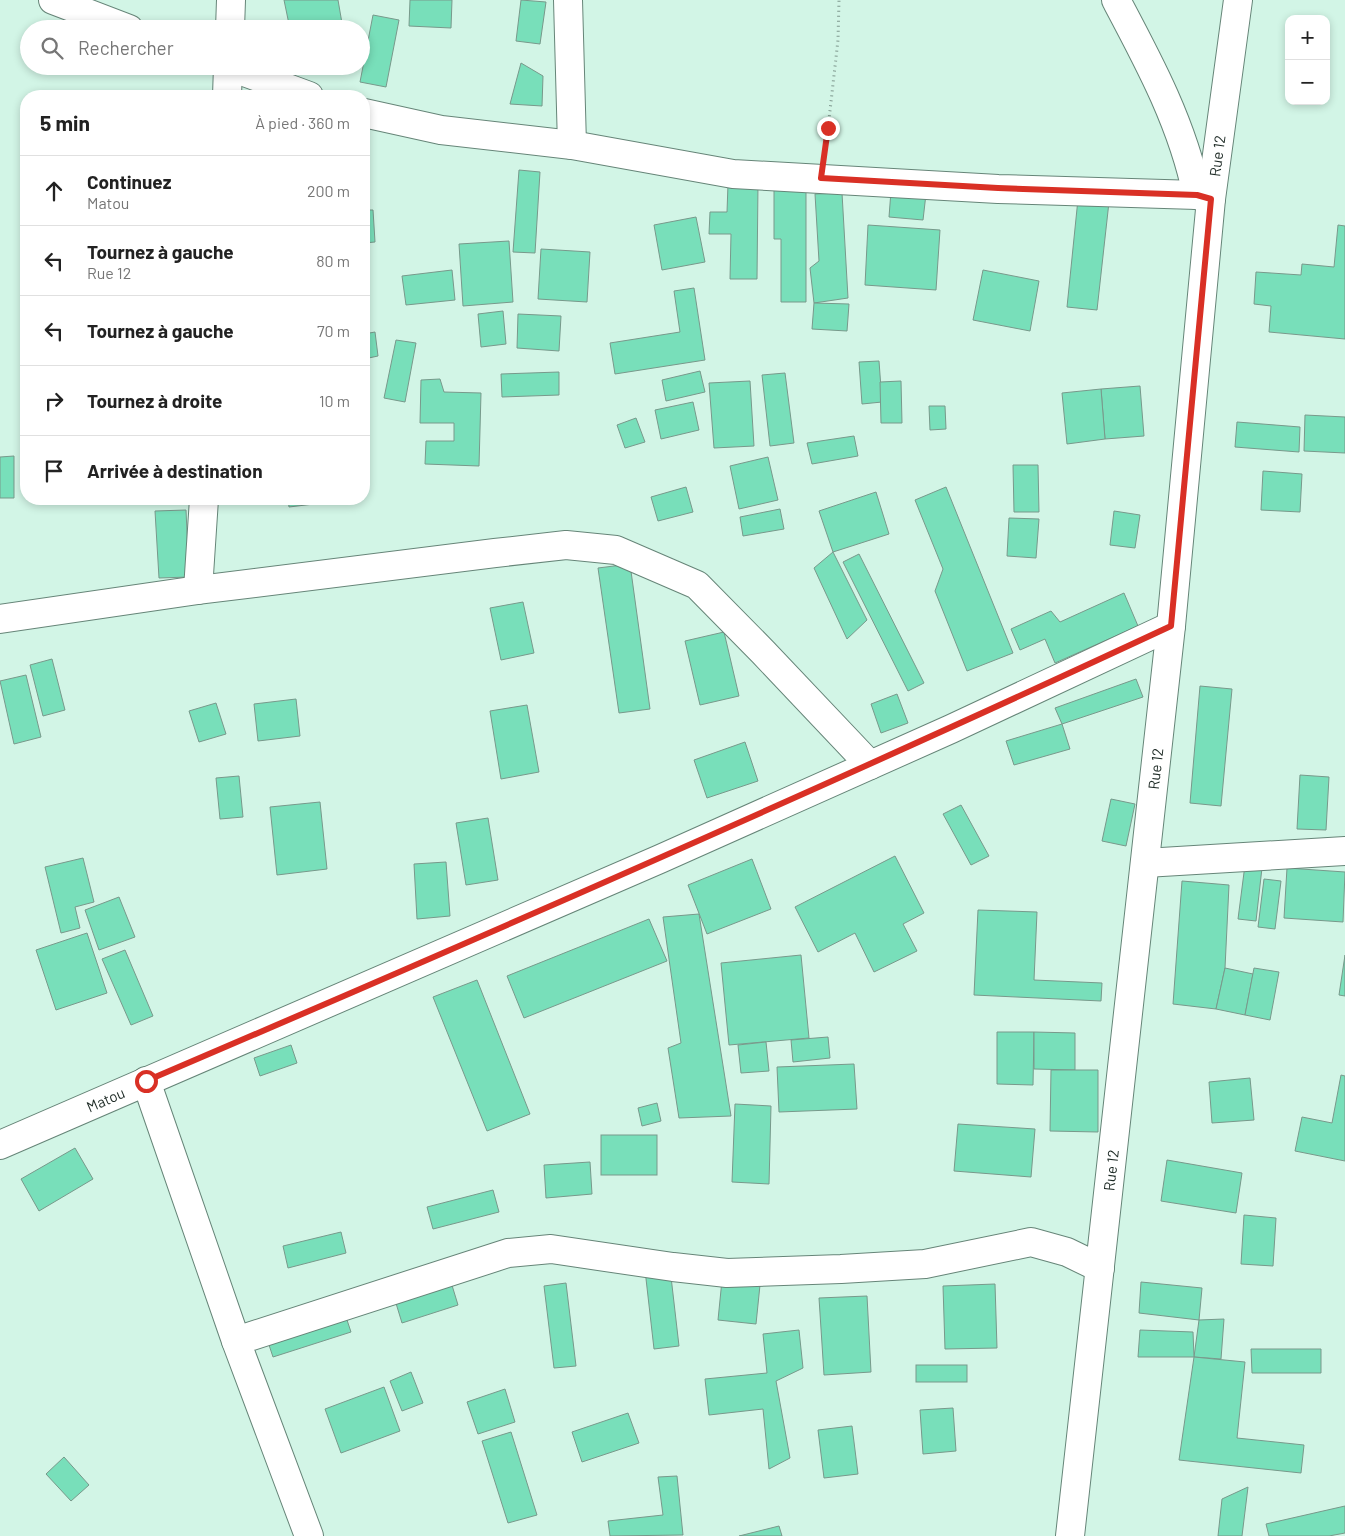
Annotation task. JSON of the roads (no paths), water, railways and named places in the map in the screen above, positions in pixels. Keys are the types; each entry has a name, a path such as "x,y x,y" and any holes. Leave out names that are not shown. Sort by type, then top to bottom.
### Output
{"street":[{"path":"53,0 105,20"},
{"path":"230,0 230,20"},
{"path":"568,0 572,145"},
{"path":"370,114 441,130 572,145 733,174 1204,197 1158,81 1116,0"},
{"name":"Rue 12","path":"1070,1536 1171,626 1204,197 1238,0"},
{"path":"227,90 228,75"},
{"path":"252,75 293,90"},
{"path":"198,590 204,505"},
{"path":"0,619 198,590 566,545 616,550 697,585 870,765"},
{"name":"Matou","path":"0,1145 642,867 870,765 1171,626"},
{"path":"1145,863 1345,851"},
{"path":"146,1081 236,1342 309,1536"},
{"path":"236,1342 508,1253 551,1249 673,1268 727,1273 925,1264 1031,1242 1067,1252 1100,1268"}]}
